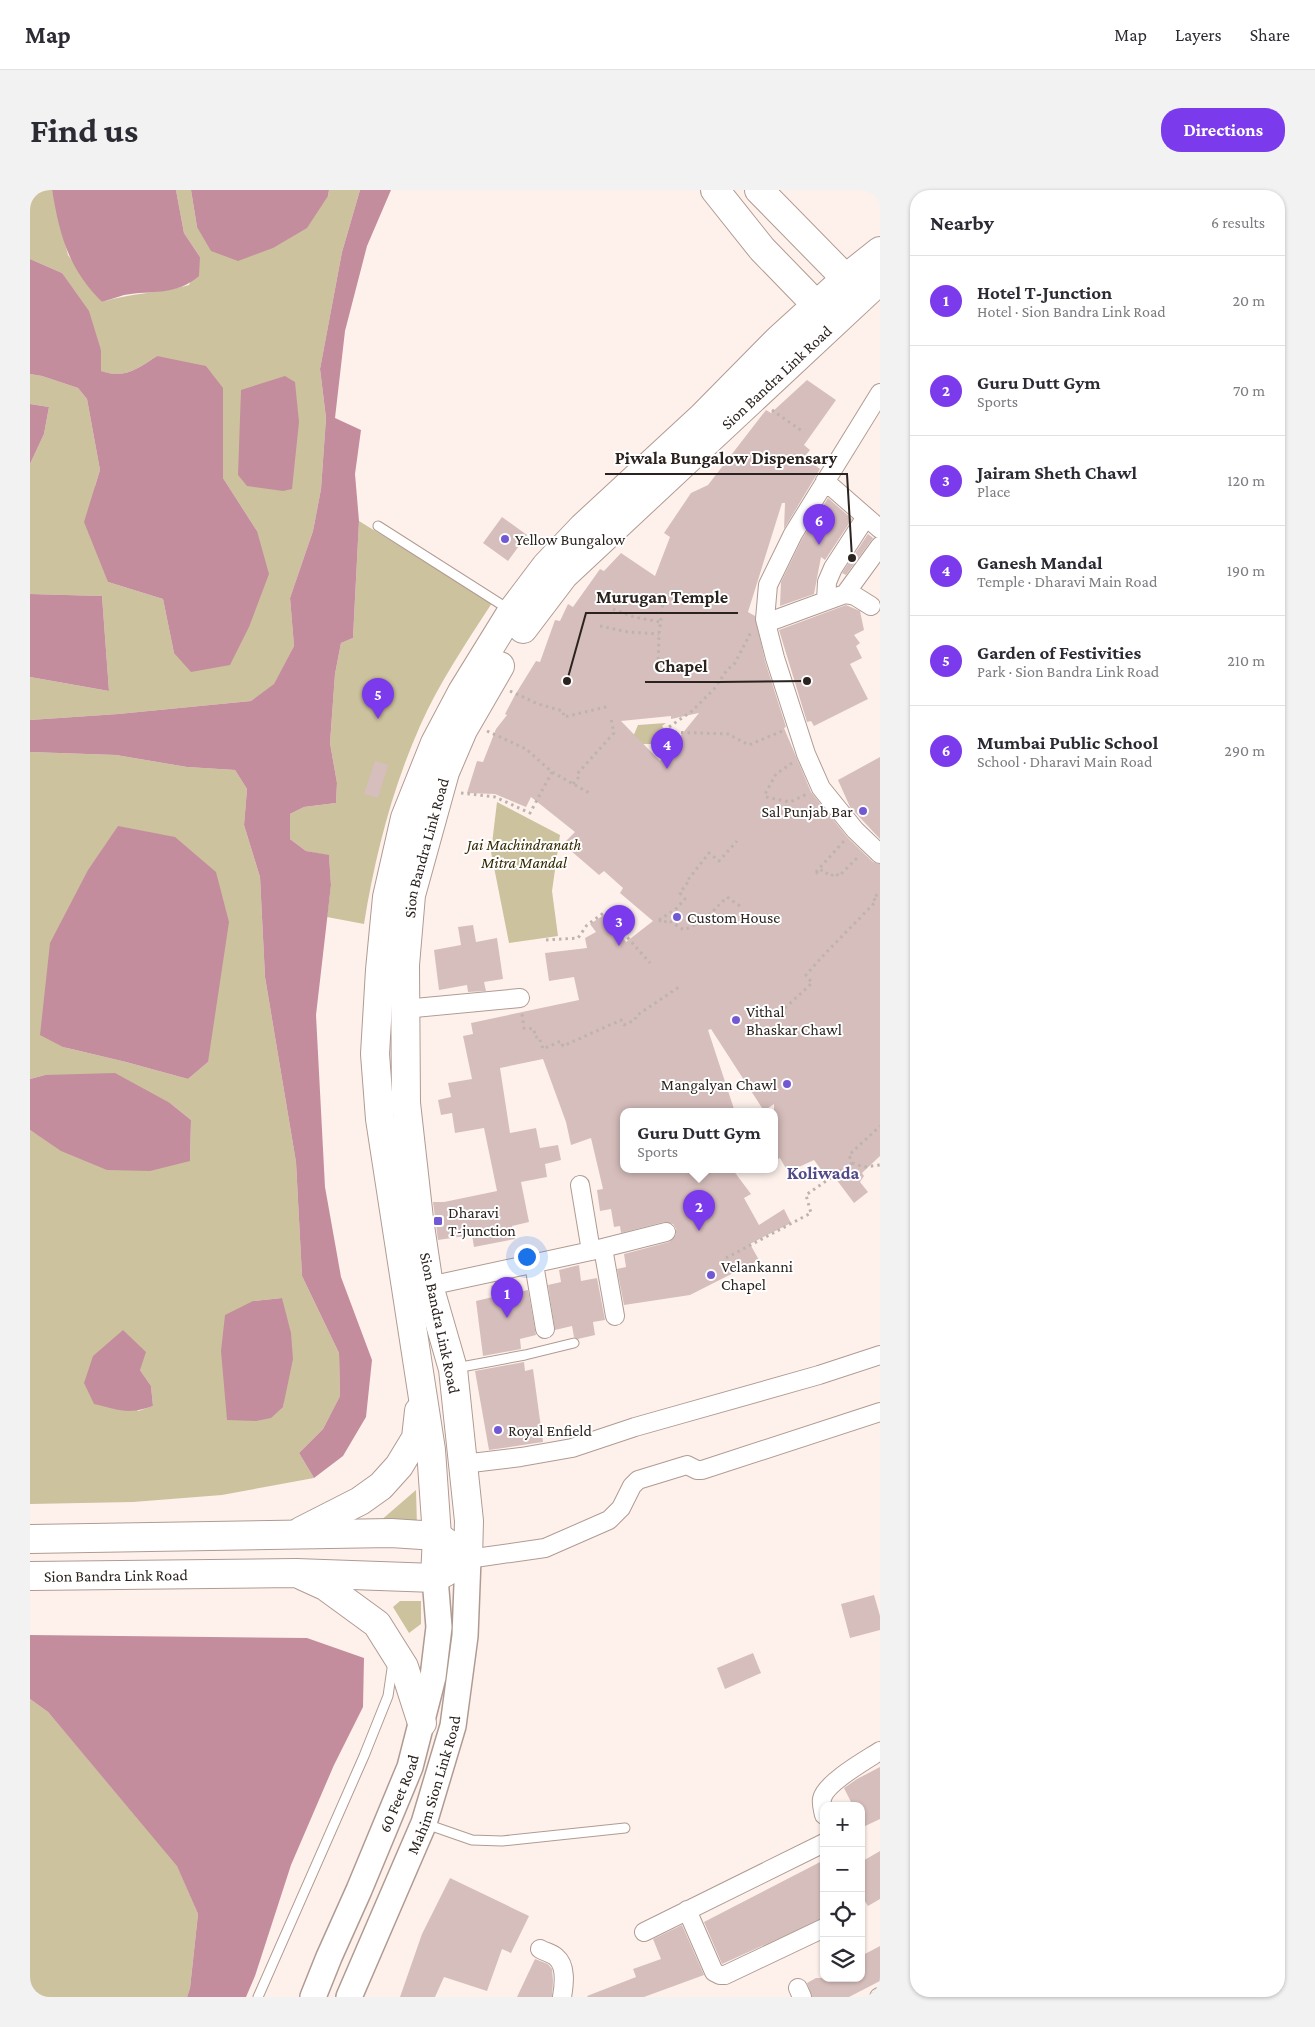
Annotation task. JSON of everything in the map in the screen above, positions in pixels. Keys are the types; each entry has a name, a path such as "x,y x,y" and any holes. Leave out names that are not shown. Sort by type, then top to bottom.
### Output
{"main road":[{"name":"Sion Bandra Link Road","path":"715,190 762,249 825,313"},
{"path":"759,190 863,284"},
{"name":"Sion Bandra Link Road","path":"30,1576 296,1573 435,1578 437,1536 431,1450 422,1394 407,1221 405,965 399,893 405,818 435,743 462,692 512,611 546,566 582,527 702,416 825,313 863,284 880,251"},
{"name":"Sion Bandra Link Road","path":"468,1559 469,1521 453,1369 429,1286 407,1221 380,1120 375,1054 380,970 399,893 444,772 463,730 526,623 564,576 755,399 825,313"},
{"path":"294,1535 360,1501 381,1486 399,1466 416,1438 422,1394"},
{"path":"30,1539 391,1533 437,1536 468,1559 435,1578"},
{"name":"Mahim Sion Link Road","path":"349,1997 424,1824 453,1726 465,1636 468,1559"},
{"path":"296,1573 325,1586 377,1624 404,1667 422,1723"},
{"name":"60 Feet Road","path":"313,1997 410,1766 432,1677 439,1627 435,1578"}],"street":[{"path":"875,849 855,830 821,788 806,754 765,621 768,585 793,534 880,393"},
{"path":"825,481 880,529"},
{"path":"826,602 828,582 834,568 866,517"},
{"path":"765,621 826,602 845,594 880,546"},
{"path":"845,594 855,596 871,606"},
{"path":"404,1008 520,998"},
{"path":"580,1185 615,1316"},
{"path":"429,1286 597,1250 666,1232"},
{"path":"534,1264 545,1328"},
{"path":"463,1464 572,1448 635,1427 819,1375 880,1355"},
{"path":"468,1559 545,1548 609,1520 621,1508 632,1486 644,1477 687,1465 697,1470 702,1470 880,1412"},
{"path":"822,1802 822,1798 826,1791 847,1772 880,1751"},
{"path":"644,1932 820,1845"},
{"path":"688,1910 714,1972 720,1975 820,1930"},
{"path":"540,1949 557,1957 561,1965 565,1979 562,1997"}],"lane":[{"path":"378,526 512,611"},
{"path":"453,1369 574,1343"},
{"path":"258,1997 360,1765 388,1696 395,1652"},
{"path":"424,1824 472,1840 502,1841 625,1828"}],"path":[{"path":"755,399 802,431"},
{"path":"654,598 664,602 658,634 658,669"},
{"path":"613,609 634,617 660,622"},
{"path":"669,727 692,711 714,689 727,670 735,663 753,629 765,621"},
{"path":"600,626 628,632 658,634"},
{"path":"506,689 538,704 563,711 564,717 610,706"},
{"path":"573,784 578,778 577,774 614,733 611,719"},
{"path":"668,732 728,734 749,745 798,725"},
{"path":"484,730 526,749 552,772 591,794"},
{"path":"806,754 776,774 765,794 766,797 790,802 821,788"},
{"path":"456,793 495,797 530,813 552,772"},
{"path":"855,830 816,872 818,874 822,870 831,876 835,873 839,876 875,849"},
{"path":"737,841 719,861 709,853 691,874 680,893 685,899 677,908 659,920 663,923 668,920 684,930 696,926 704,920 727,897 740,906"},
{"path":"785,1008 812,983 806,975 821,956 838,943 876,902 873,898 878,894 880,896"},
{"path":"546,940 578,938 587,925 605,912 650,963"},
{"path":"520,998 524,1028 534,1029 535,1037 538,1037 543,1049 561,1041 563,1046 621,1020 624,1025 635,1020 636,1016 679,987"},
{"path":"852,1163 849,1155 880,1126"},
{"path":"852,1163 864,1167 880,1165"},
{"path":"726,1258 811,1213 806,1195 852,1163"}],"green space":[{"path":"30,190 52,190 68,255 102,302 189,285 200,257 184,233 176,190 191,190 197,227 328,196 329,190 360,190 342,252 320,369 326,418 321,489 313,531 290,598 294,646 274,685 251,701 118,714 30,720 30,677 109,691 102,596 30,594 30,464 44,434 49,407 30,404 30,374 78,388 87,399 100,470 95,486 108,582 163,599 174,653 257,531 223,478 223,443 157,356 137,369 124,373 117,374 100,371 101,350 62,273 30,259"},
{"path":"359,521 492,603 444,679 427,710 410,750 393,798 379,848 364,924 327,917 331,885 329,856 306,851 290,839 290,814 304,807 336,803 337,783 330,743 335,674 341,643 353,638"},
{"path":"666,723 662,726 669,737 659,754 652,744 643,744 632,739 638,725"},
{"path":"30,752 116,755 187,767 235,770 247,789 244,825 260,877 265,977 296,1162 302,1276 339,1353 340,1396 323,1429 299,1453 314,1478 222,1495 133,1502 30,1504 30,1130 61,1150 190,1161 191,1120 170,1103 45,1075 30,1079","holes":["63,1047 208,1062 188,1079","282,1298 286,1386 283,1407 253,1301","123,1330 140,1370 151,1386 153,1406 138,1411"]},
{"name":"Jai Machindranath Mitra Mandal","path":"497,802 560,835 552,891 558,936 509,943 491,852"},
{"path":"416,1490 417,1526 379,1522"},
{"path":"400,1601 421,1601 421,1624 409,1633 393,1607"},
{"path":"30,1699 48,1712 177,1865 198,1914 190,1988 187,1997 30,1997"}],"shaded area":[{"path":"52,190 176,190 184,233 200,257 199,276 182,287 124,295 102,302 90,289 73,264 62,237"},
{"path":"191,190 329,190 328,196 307,228 273,248 238,261 211,251 197,227"},
{"path":"360,190 391,190 367,246 345,331 335,418 361,430 355,474 359,521 353,638 341,643 335,674 330,743 337,783 336,803 304,807 290,814 290,839 306,851 329,855 331,885 316,1015 325,1187 341,1277 372,1360 366,1417 343,1456 314,1478 299,1453 323,1429 340,1396 339,1353 302,1276 296,1162 265,977 260,877 244,825 247,789 235,770 187,767 116,755 30,752 30,720 118,714 251,701 274,684 294,646 290,598 313,531 321,489 326,418 320,369 342,252"},
{"path":"30,259 62,273 89,311 101,350 101,371 117,374 124,373 137,369 157,356 206,366 223,388 223,478 257,531 269,574 249,627 230,665 191,672 174,653 163,599 108,582 84,522 100,470 87,399 78,388 30,374"},
{"path":"285,376 295,382 299,422 292,489 283,491 247,486 238,475 241,390"},
{"path":"30,404 49,407 44,434 30,464"},
{"path":"30,594 102,596 109,691 30,677"},
{"path":"118,826 175,837 216,872 229,922 208,1062 188,1079 63,1047 40,1035 50,943 88,870"},
{"path":"115,1073 170,1103 191,1120 190,1161 150,1171 107,1170 61,1151 30,1130 30,1079 45,1075"},
{"path":"282,1298 291,1333 293,1359 283,1407 271,1418 256,1421 227,1420 221,1351 225,1315 253,1301"},
{"path":"123,1330 146,1352 140,1370 151,1386 153,1406 144,1409 117,1410 94,1404 84,1383 93,1356"},
{"path":"30,1635 307,1638 364,1658 363,1707 334,1765 291,1865 255,1976 246,1997 187,1997 190,1988 198,1914 177,1866 48,1712 30,1699"}],"building":[{"path":"807,380 836,400 804,445 810,450 804,457 820,469 784,529 785,503 782,503 748,612 755,616 765,661 786,727 784,728 811,792 848,838 873,862 880,864 880,1156 862,1173 864,1176 860,1182 868,1192 854,1203 833,1175 828,1179 814,1160 788,1172 780,1158 778,1159 778,1108 774,1108 774,1104 768,1108 762,1108 711,1029 708,1030 734,1108 620,1108 620,1173 735,1173 751,1194 744,1198 759,1225 784,1209 791,1223 750,1244 759,1260 690,1295 624,1305 617,1269 626,1267 624,1254 669,1242 676,1235 676,1229 673,1224 664,1222 621,1233 620,1226 614,1227 611,1209 600,1211 597,1190 603,1189 591,1138 571,1145 566,1122 543,1059 500,1068 510,1133 536,1128 540,1148 558,1145 561,1160 545,1164 547,1177 521,1182 529,1222 512,1226 515,1239 474,1247 472,1235 438,1240 433,1202 444,1202 497,1191 484,1128 455,1133 452,1113 441,1115 438,1100 451,1097 448,1083 472,1079 463,1036 473,1034 471,1023 579,1000 574,977 549,981 545,953 587,948 585,938 596,932 590,924 604,915 626,942 653,921 620,893 623,888 604,871 599,875 563,844 575,832 531,797 526,807 495,794 467,793 477,761 483,762 496,729 507,715 505,714 515,695 536,661 540,662 555,620 560,621 568,604 573,607 600,569 604,571 621,553 655,576 670,537 664,533 691,493 708,485 766,410 771,413","holes":["699,713 660,761 621,721 671,716 671,719"]},
{"path":"828,498 852,519 825,560 821,557 814,594 780,606 781,582 802,539"},
{"name":"Yellow Bungalow","path":"502,517 527,535 508,561 483,543"},
{"path":"868,534 873,538 846,575 842,573"},
{"path":"846,605 860,611 864,630 854,635 860,643 856,646 862,658 850,664 868,699 814,726 811,721 807,722 779,630"},
{"path":"880,757 880,839 850,807 838,780"},
{"path":"375,761 388,765 378,798 364,794"},
{"path":"473,925 476,942 497,938 503,979 484,982 486,991 468,992 467,985 439,990 434,950 461,945 458,927"},
{"path":"579,1265 581,1281 597,1278 605,1320 593,1322 595,1335 578,1339 574,1337 572,1326 555,1330 548,1285 561,1282 559,1270"},
{"path":"507,1281 509,1294 528,1290 536,1335 520,1339 521,1349 483,1356 476,1301 493,1297 491,1286"},
{"path":"524,1362 525,1371 533,1369 543,1442 489,1450 475,1371"},
{"path":"874,1595 880,1616 880,1630 850,1638 841,1604"},
{"path":"753,1653 761,1673 725,1689 717,1668"},
{"path":"880,1767 880,1819 865,1826 865,1802 851,1802 844,1788"},
{"path":"880,1851 880,1899 868,1906 865,1901 865,1860"},
{"path":"820,1862 820,1920 722,1964 704,1922"},
{"path":"450,1878 529,1916 511,1953 502,1949 487,1991 444,1977 435,1997 400,1997 422,1934"},
{"path":"682,1925 704,1975 644,1997 587,1996 636,1977 633,1969 661,1959 653,1939"},
{"path":"880,1946 880,1981 849,1997 812,1997 807,1983 816,1978 820,1978 820,1982 865,1982 865,1954"},
{"path":"535,1959 548,1964 552,1969 552,1997 517,1997"}],"place":[{"name":"Yellow Bungalow","path":"505,539"},
{"name":"Mumbai Public School","path":"819,545"},
{"name":"Piwala Bungalow Dispensary","path":"852,558"},
{"name":"Murugan Temple","path":"567,681"},
{"name":"Chapel","path":"807,681"},
{"name":"Garden of Festivities","path":"378,719"},
{"name":"Ganesh Mandal","path":"667,769"},
{"name":"Sal Punjab Bar","path":"863,811"},
{"name":"Custom House","path":"677,917"},
{"name":"Jairam Sheth Chawl","path":"619,946"},
{"name":"Vithal Bhaskar Chawl","path":"736,1020"},
{"name":"Mangalyan Chawl","path":"787,1084"},
{"name":"Dharavi T-junction","path":"438,1221"},
{"name":"Guru Dutt Gym","path":"699,1231"},
{"name":"Velankanni Chapel","path":"711,1275"},
{"name":"Hotel T-Junction","path":"507,1318"},
{"name":"Royal Enfield","path":"498,1430"}],"district":[{"name":"Koliwada","path":"823,1173"}]}
